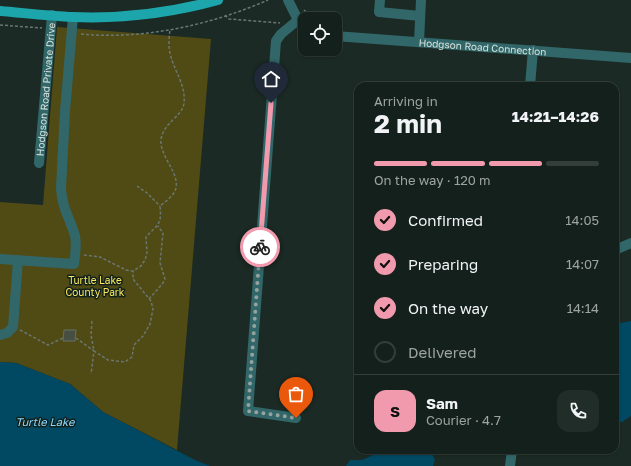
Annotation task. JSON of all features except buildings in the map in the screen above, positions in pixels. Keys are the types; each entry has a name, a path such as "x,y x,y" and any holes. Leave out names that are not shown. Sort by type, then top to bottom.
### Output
{"main road":[{"path":"0,11 73,17 136,16 166,12 218,0"}],"street":[{"path":"288,0 298,16"},
{"path":"380,0 379,12 420,16"},
{"path":"418,42 422,0"},
{"name":"Hodgson Road Private Drive","path":"39,163 52,15"},
{"path":"0,259 74,264 75,236 64,210 61,188 73,17"},
{"path":"296,418 248,411 276,42 281,34 298,25"},
{"name":"Hodgson Road Connection","path":"342,37 631,58"},
{"path":"530,82 533,50"},
{"path":"619,248 631,243"},
{"path":"0,335 7,333 13,327 18,260"},
{"path":"510,466 512,454"}],"path":[{"path":"79,33 97,35 125,35 148,33 225,15 253,7 268,0"},
{"path":"303,9 306,12"},
{"path":"225,15 229,19 282,23"},
{"path":"0,25 48,29"},
{"path":"160,206 175,190 176,179 161,150 161,139 169,123 182,110 184,103 180,78 170,56 168,42 170,29"},
{"path":"75,255 100,257 126,270 133,271 141,266 147,253 146,237 158,226 161,216 160,206 147,193 137,186"},
{"path":"149,299 165,279 160,263 163,233 158,226"},
{"path":"76,338 108,360 125,362 132,357 134,345 143,336 150,324 153,309 149,299 133,279 133,271"},
{"path":"91,374 94,351 91,335 92,321"},
{"path":"13,327 48,345 64,338"}],"green space":[{"name":"Turtle Lake County Park","path":"57,27 211,39 177,450 103,412 70,384 16,363 0,362 0,202 43,205"}],"water":[{"path":"631,321 631,416 622,422 619,422 619,323"},
{"name":"Turtle Lake","path":"0,362 16,363 70,384 103,412 195,460 210,466 0,466"},
{"path":"376,454 432,454 435,460 433,466 346,466 350,460 362,460"}],"way so far":[{"path":"260,247 248,411 296,418"}],"route":[{"path":"260,247 271,103"}]}
